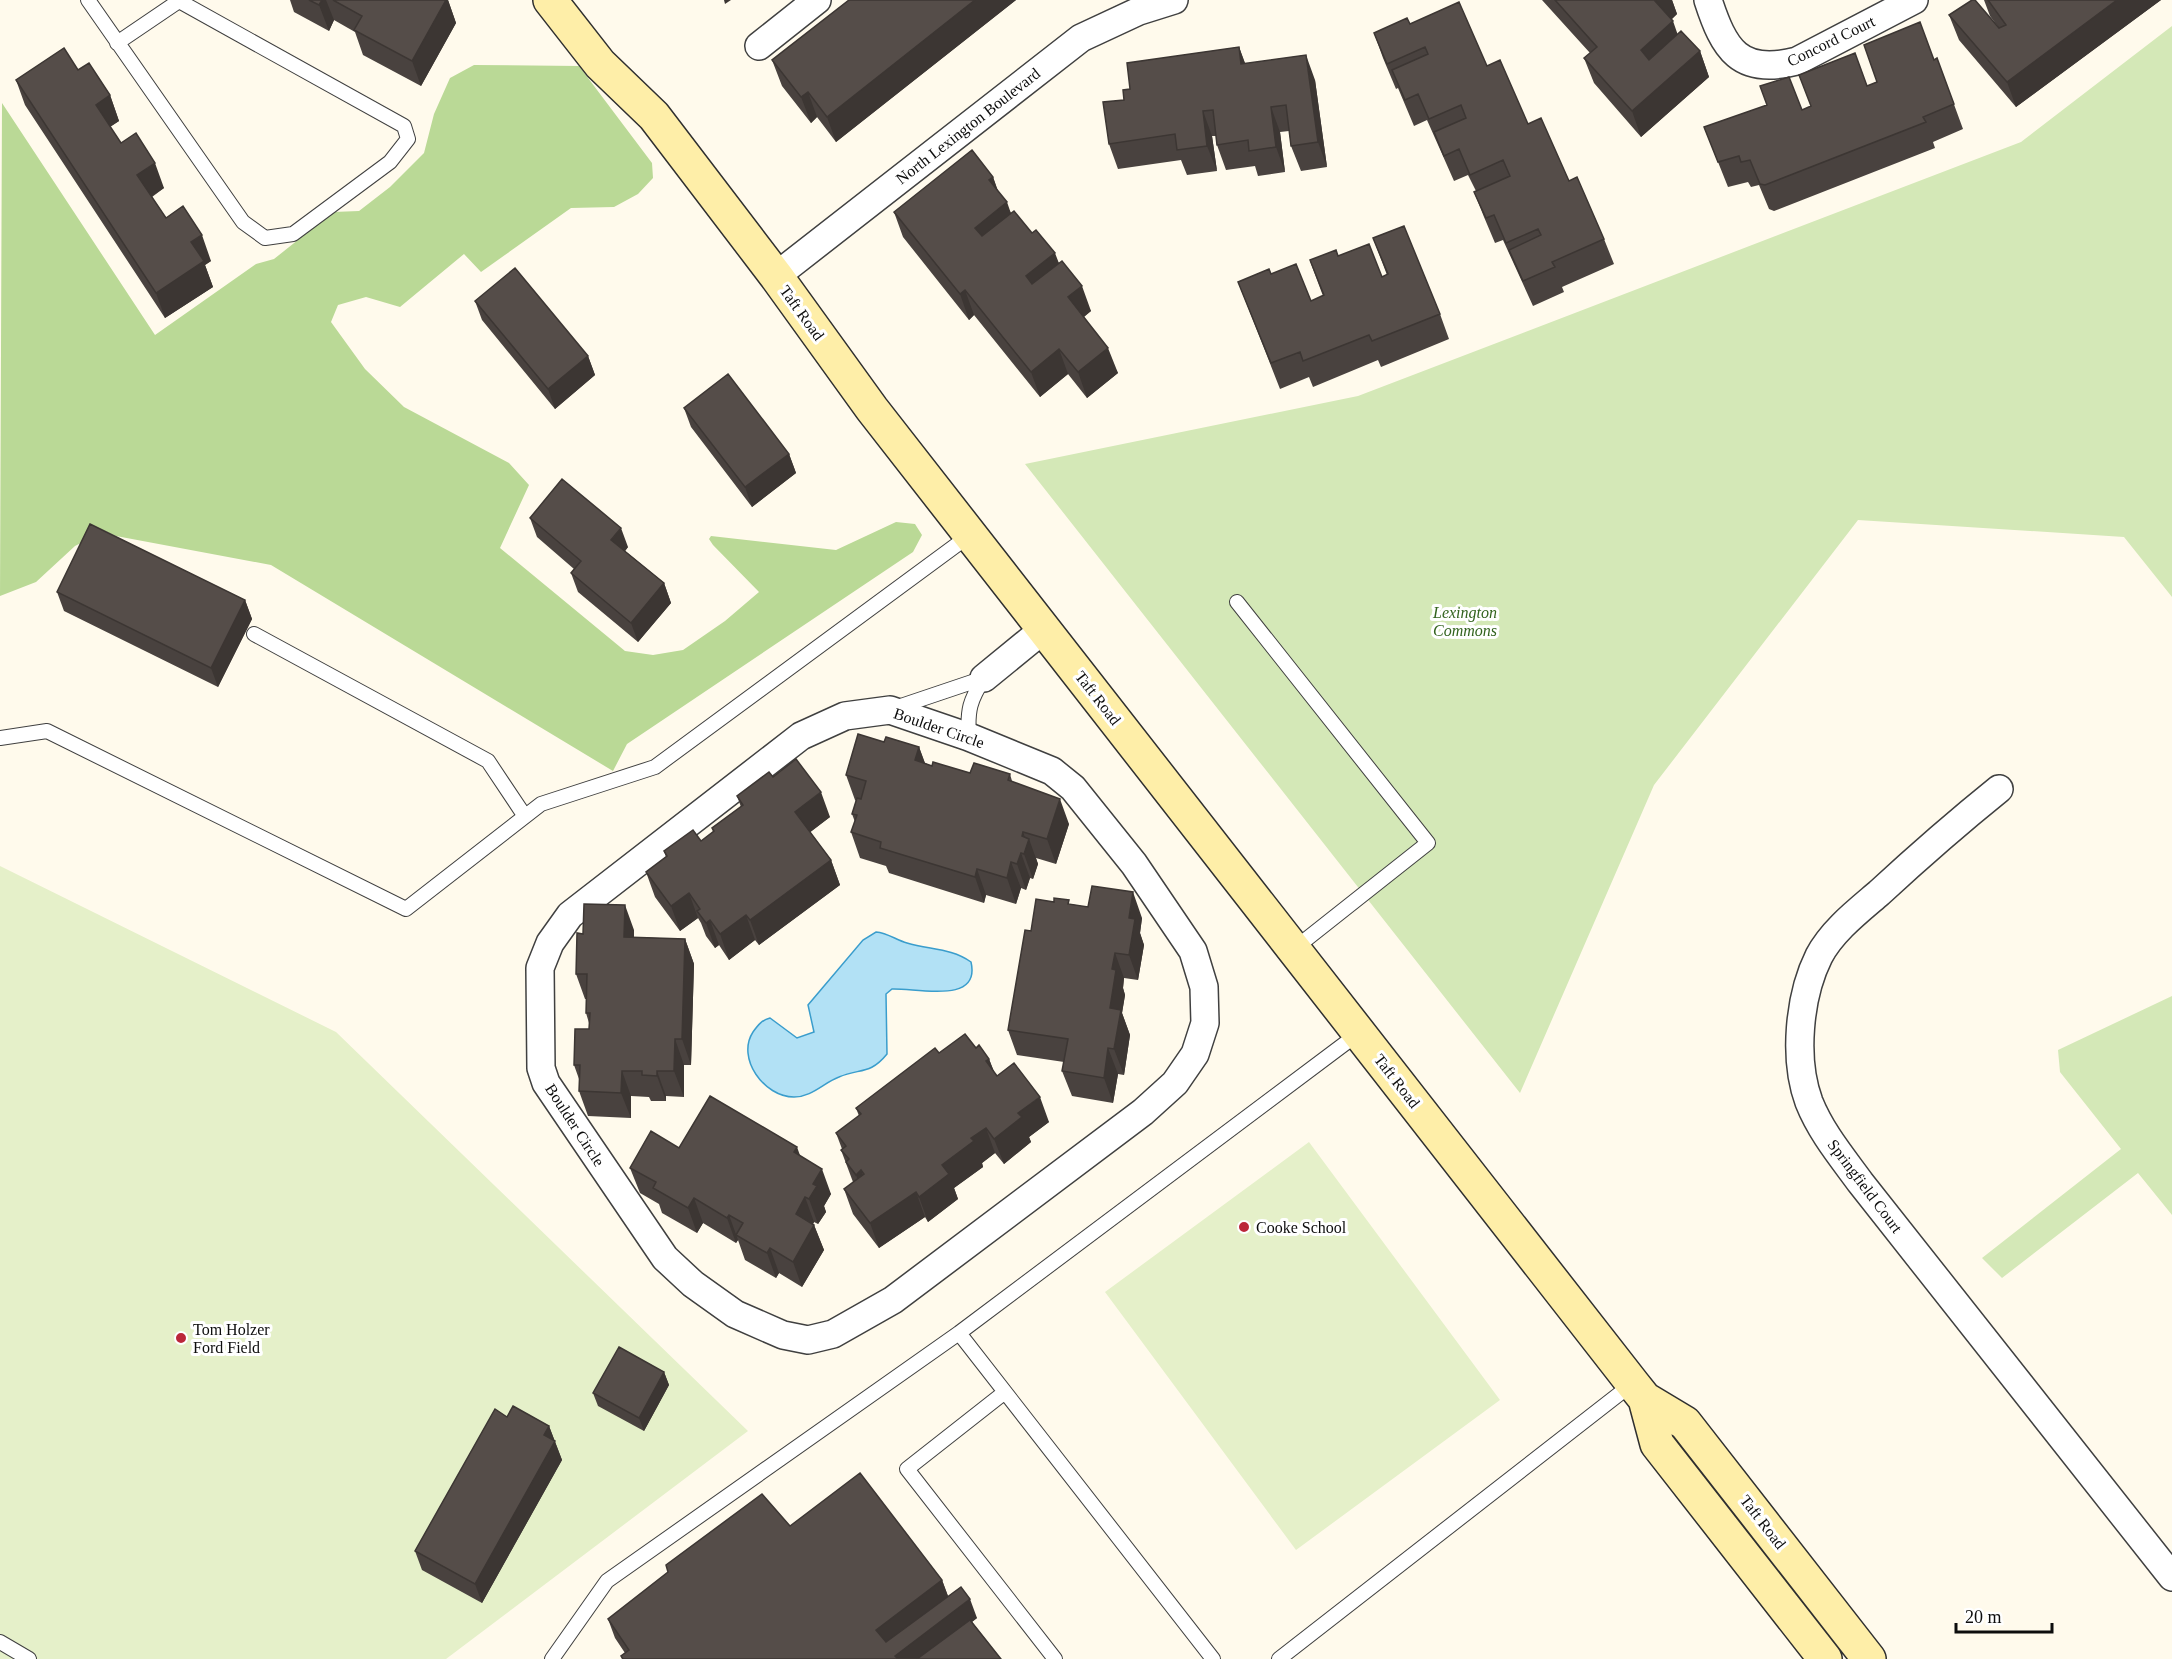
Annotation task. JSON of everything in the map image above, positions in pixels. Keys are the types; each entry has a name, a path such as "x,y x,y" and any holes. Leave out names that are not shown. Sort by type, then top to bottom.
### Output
{"street":[{"name":"Taft Road","path":"550,0 600,64 654,116 776,276 872,409 1639,1391 1685,1423 1869,1659"},
{"path":"759,46 817,0"},
{"name":"North Lexington Boulevard","path":"776,276 1081,38 1139,11 1174,0"},
{"name":"Concord Court","path":"1708,0 1719,35 1730,49 1744,60 1760,66 1778,66 1797,61 1914,0"},
{"path":"984,678 1044,629"},
{"name":"Boulder Circle","path":"890,710 969,737 1052,771 1092,808 1134,864 1193,951 1204,987 1205,1023 1195,1054 1175,1083 1151,1105 893,1300 859,1321 820,1338 808,1340 783,1335 735,1314 693,1284 665,1258 554,1096 541,1068 540,968 550,943 570,915 801,736 845,716 890,710"},
{"name":"Springfield Court","path":"2000,789 1950,829 1860,910 1820,954 1801,1011 1803,1077 1809,1101 1823,1131 1860,1182 2172,1577"},
{"name":"Taft Road","path":"1639,1391 1657,1444 1825,1659"}],"lane":[{"path":"88,0 117,43 243,222 265,238 293,234 390,162 408,139 404,126 179,1 117,43"},
{"path":"0,738 46,730 406,909 541,804 655,767 969,534"},
{"path":"1237,602 1428,843 1294,949"},
{"path":"254,634 488,760 524,815"},
{"path":"890,710 984,678"},
{"path":"969,737 967,714 973,696 984,678"},
{"path":"552,1659 608,1581 959,1333 1359,1033"},
{"path":"959,1333 1213,1659"},
{"path":"1279,1659 1639,1391"},
{"path":"1005,1392 908,1469 1055,1659"},
{"path":"0,1641 29,1659"}],"green space":[{"name":"Lexington Commons","path":"2172,26 2172,597 2124,537 1858,520 1654,785 1520,1093 1025,464 1358,396 2021,142"},
{"path":"474,65 579,66 652,163 653,178 638,194 614,207 571,208 481,272 464,254 400,307 366,297 338,305 331,322 365,369 404,407 509,463 529,485 500,548 625,651 653,655 683,650 725,621 759,592 713,545 709,539 711,536 836,550 896,522 915,524 922,535 913,552 627,744 613,771 271,565 116,536 105,531 75,546 36,582 0,596 2,103 155,335 256,264 274,259 333,212 359,211 390,187 424,153 434,114 450,78"},
{"path":"0,866 336,1032 748,1431 446,1659 0,1659"},
{"path":"2172,996 2172,1215 2138,1173 2002,1278 1982,1258 2121,1149 2060,1072 2058,1050"},
{"path":"1309,1142 1500,1400 1296,1550 1105,1292"}],"water":[{"path":"876,932 907,943 963,957 971,962 972,975 966,984 957,989 931,991 892,989 886,994 887,1054 870,1068 846,1074 800,1096 783,1095 773,1090 763,1083 751,1064 748,1053 753,1032 760,1023 770,1018 797,1038 814,1032 808,1005 863,940"}],"building":[{"path":"309,0 322,0 319,5"},
{"path":"333,0 446,0 412,61 354,30 362,16"},
{"path":"849,0 975,0 827,117 808,92 801,97 772,60"},
{"path":"1555,0 1656,0 1673,21 1641,50 1649,60 1681,31 1700,51 1632,111 1584,58 1597,47"},
{"path":"1975,0 1999,28 2006,25 1988,0 2117,0 2007,82 1949,15"},
{"path":"1459,2 1487,66 1500,60 1528,124 1541,118 1569,181 1577,177 1604,239 1552,262 1555,267 1523,281 1509,250 1541,235 1538,229 1506,243 1494,215 1486,218 1474,192 1510,176 1503,160 1470,175 1459,149 1444,156 1434,132 1466,118 1461,105 1429,119 1418,94 1405,100 1392,70 1428,54 1425,47 1387,64 1374,33 1407,18 1410,24"},
{"path":"1920,22 1934,60 1937,58 1954,104 1923,117 1926,122 1765,185 1760,184 1750,160 1741,162 1739,156 1718,162 1704,127 1767,105 1760,86 1789,77 1802,110 1811,106 1799,75 1855,53 1867,86 1877,82 1864,45"},
{"path":"1239,47 1241,64 1306,55 1318,142 1291,146 1286,105 1271,107 1276,147 1249,151 1248,140 1217,145 1213,110 1203,111 1207,146 1177,150 1175,134 1109,144 1103,102 1124,100 1123,90 1130,89 1127,63"},
{"path":"64,48 78,70 89,63 110,95 96,105 121,143 136,133 155,163 137,175 166,218 183,206 202,235 191,242 204,261 156,293 16,80"},
{"path":"972,150 993,177 989,180 1007,202 975,228 982,236 1014,211 1032,233 1036,230 1055,253 1026,276 1032,284 1062,261 1082,286 1068,297 1108,348 1078,372 1059,349 1031,372 965,290 960,294 894,212"},
{"path":"1404,226 1440,314 1372,341 1369,335 1303,361 1300,352 1271,363 1238,282 1269,269 1271,274 1296,264 1311,301 1324,295 1310,260 1336,250 1338,256 1369,244 1382,277 1388,274 1373,238"},
{"path":"515,268 588,356 548,389 475,301"},
{"path":"728,374 789,454 745,487 684,408"},
{"path":"562,479 621,528 611,540 664,583 631,623 571,573 581,561 530,518"},
{"path":"90,524 245,600 211,668 57,592"},
{"path":"858,734 884,742 886,737 919,747 915,760 932,766 933,762 970,773 974,763 1010,774 1008,780 1060,799 1047,839 1023,832 1022,836 1029,839 1024,854 1021,853 1017,864 1011,862 1007,878 977,869 975,877 880,848 881,842 851,832 857,815 852,814 857,798 861,799 866,781 846,775"},
{"path":"796,759 821,792 795,812 831,860 750,920 746,915 720,934 710,920 706,923 697,911 700,909 689,893 671,906 646,872 667,856 664,851 693,830 701,841 714,831 712,828 743,805 737,796 769,772 773,777"},
{"path":"1092,886 1133,892 1129,918 1135,919 1129,955 1115,953 1112,969 1116,970 1110,1008 1121,1010 1114,1049 1108,1048 1104,1078 1062,1071 1068,1039 1008,1030 1025,930 1031,931 1036,899 1054,902 1054,898 1069,900 1068,904 1088,907"},
{"path":"584,904 625,905 624,937 685,939 682,1039 675,1039 674,1071 657,1071 657,1076 642,1075 642,1071 622,1071 621,1093 579,1091 580,1065 574,1065 575,1029 589,1029 590,1013 586,1013 587,974 576,974 577,933 583,934"},
{"path":"965,1034 976,1048 979,1045 989,1059 986,1061 997,1076 1014,1063 1040,1097 1018,1113 1022,1117 994,1139 986,1128 971,1138 974,1141 942,1165 949,1174 919,1197 916,1192 870,1223 844,1189 864,1174 861,1170 856,1175 846,1162 849,1159 841,1150 846,1146 836,1133 861,1114 856,1108 935,1048 939,1053"},
{"path":"710,1096 797,1147 794,1152 822,1169 813,1184 817,1186 809,1199 805,1197 796,1214 814,1225 793,1262 770,1248 767,1253 736,1235 743,1223 729,1215 727,1218 694,1198 688,1208 653,1188 656,1182 630,1168 651,1131 679,1148"},
{"path":"619,1347 664,1372 639,1418 593,1393"},
{"path":"513,1406 549,1426 544,1435 555,1441 475,1584 415,1551 495,1409 507,1417"},
{"path":"860,1473 942,1580 876,1630 886,1642 961,1587 970,1599 895,1656 898,1659 623,1659 621,1656 629,1650 608,1619 668,1572 666,1565 762,1494 790,1526"},
{"path":"970,1620 1001,1659 917,1659"}],"place":[{"name":"Cooke School","path":"1244,1227"},
{"name":"Tom Holzer Ford Field","path":"181,1338"}]}
